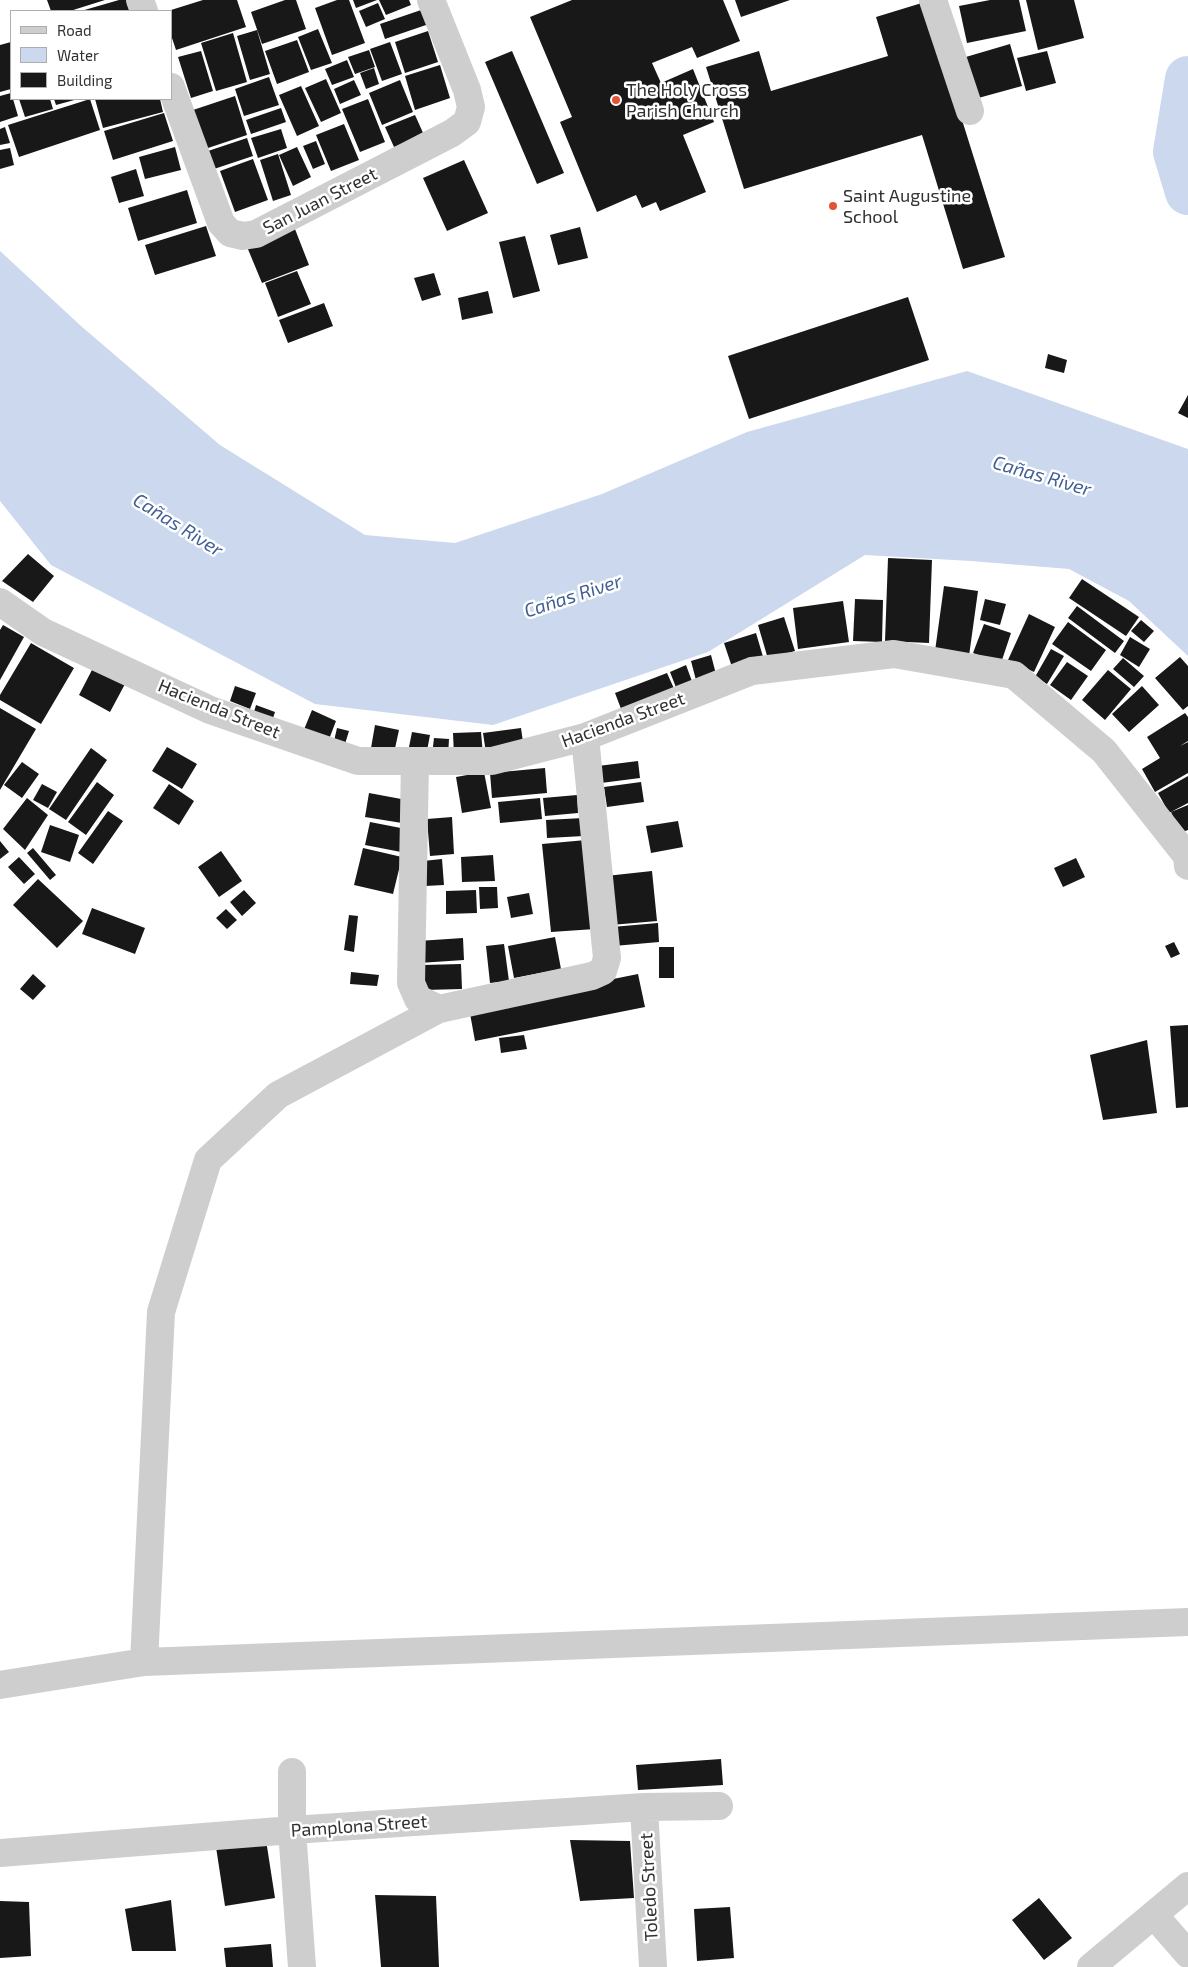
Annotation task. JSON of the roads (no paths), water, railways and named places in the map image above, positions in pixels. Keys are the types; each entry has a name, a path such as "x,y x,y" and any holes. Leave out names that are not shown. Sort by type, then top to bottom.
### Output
{"street":[{"name":"San Juan Street","path":"172,90 221,223 230,233 242,236 256,234 452,133 467,122 471,107 467,90 431,0"},
{"path":"933,0 970,111"},
{"name":"Hacienda Street","path":"0,602 43,632 210,710 358,761 492,761 585,737 752,671 894,654 1014,675 1104,751 1186,856 1188,866"},
{"path":"144,1662 161,1312 208,1160 278,1095 439,1009 592,976 603,971 607,958 585,737"},
{"path":"415,761 412,983 418,999 439,1009"},
{"path":"0,1685 144,1662 1188,1622"},
{"path":"292,1772 292,1830 302,1967"},
{"name":"Pamplona Street","path":"0,1853 292,1830 644,1807 719,1806"},
{"name":"Toledo Street","path":"644,1807 653,1967"},
{"path":"1091,1967 1188,1886"},
{"path":"1154,1914 1188,1954"}],"water":[{"name":"Cañas River","path":"0,251 81,326 220,445 365,535 455,543 602,494 747,432 967,371 1188,449 1188,656 1129,601 1069,569 865,555 708,652 493,725 315,704 51,565 0,501"}],"waterway":[{"path":"1188,79 1176,152 1188,192"}],"place":[{"name":"The Holy Cross Parish Church","path":"616,100"},
{"name":"Saint Augustine School","path":"833,206"}]}
